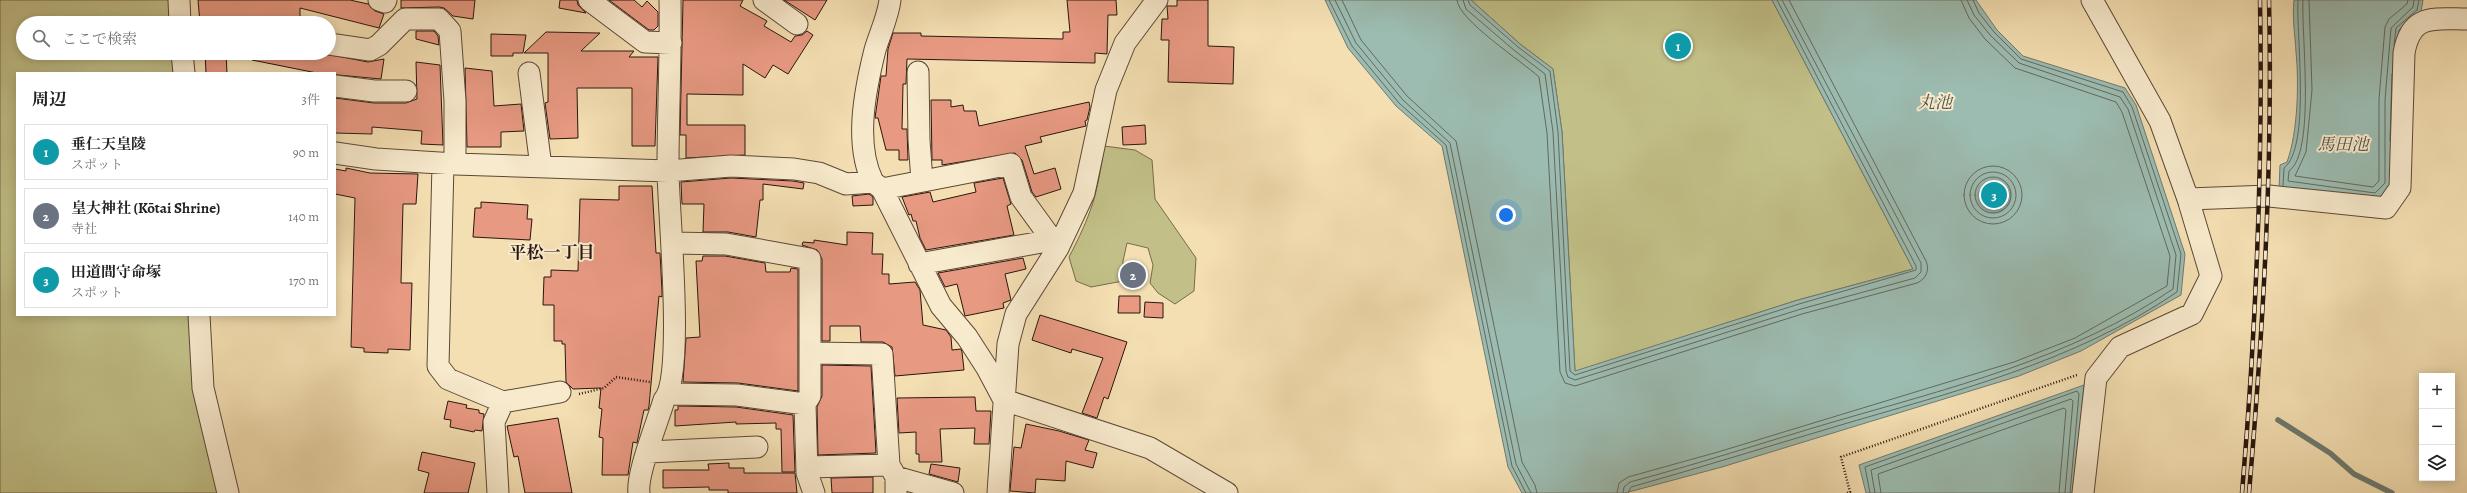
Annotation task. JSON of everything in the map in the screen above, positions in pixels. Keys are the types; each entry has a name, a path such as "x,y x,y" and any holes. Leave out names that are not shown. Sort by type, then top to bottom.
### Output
{"street":[{"path":"179,0 180,16"},
{"path":"379,0 385,2 386,0"},
{"path":"589,0 645,42 671,43"},
{"path":"638,493 638,487 664,400 670,389 673,364 673,243 668,171 671,43 670,0"},
{"path":"764,0 797,24"},
{"path":"890,0 876,49 865,108 865,166 904,228 919,264 941,306 967,338 987,368 1004,400 1150,448 1227,493"},
{"path":"998,493 1008,344 1016,314 1084,193 1109,83 1125,43 1157,0"},
{"path":"2083,493 2096,378 2120,347 2192,314 2211,276 2188,198 2160,121 2092,0"},
{"path":"336,45 370,50 379,45 405,19 439,19 450,31 455,101 449,164 438,366 448,379 503,402 560,392"},
{"path":"2188,198 2269,196 2386,208 2400,188 2404,53 2407,37 2414,27 2427,19 2467,19"},
{"path":"183,60 184,72"},
{"path":"918,72 919,140 922,181"},
{"path":"529,73 541,167"},
{"path":"336,86 374,91 406,91"},
{"path":"336,153 376,159 449,164 541,167 668,171 731,166 813,172 846,184 877,185 922,181 1011,164 1021,197 1056,244"},
{"path":"673,243 726,244 810,259 812,353 810,396 805,404 807,467 814,493"},
{"path":"919,264 1056,244"},
{"path":"198,316 203,388 228,493"},
{"path":"812,353 882,354 894,478"},
{"path":"670,389 737,395 805,404"},
{"path":"498,493 494,422 503,402"},
{"path":"648,452 757,447"},
{"path":"807,467 894,478 953,493"}],"path":[{"path":"1847,493 1850,492 1841,457 2088,371 2100,372"},
{"path":"560,392 562,395 595,392 604,388 616,377 670,389"}],"shaded area":[{"path":"0,0 169,0 170,16 16,16 16,60 173,60 174,72 16,72 16,316 191,316 224,493 0,493"},
{"path":"1471,0 1772,0 1913,269 1798,300 1575,372 1562,132 1553,69 1520,44"},
{"path":"1104,146 1135,150 1152,160 1155,199 1196,258 1194,291 1175,304 1158,293 1150,283 1153,265 1148,248 1127,243 1123,261 1123,281 1091,287 1076,281 1069,257 1083,229 1092,204 1099,178"},
{"path":"1993,181 2003,185 2007,195 2003,205 1993,209 1983,205 1979,195 1983,185"}],"water":[{"name":"丸池","path":"1325,0 1471,0 1520,44 1553,69 1562,132 1575,371 1798,300 1913,269 1772,0 1976,0 1997,30 2023,56 2125,88 2136,105 2185,254 2181,295 2081,351 2019,376 1722,467 1625,493 1522,493 1508,467 1442,146 1396,106 1348,48","holes":["1992,181 2004,185 2008,194 2005,203 1994,209 1985,207 1979,194 1983,186"]},
{"name":"馬田池","path":"2294,0 2423,0 2421,12 2399,30 2394,100 2394,186 2378,203 2279,190 2280,165 2287,162 2291,150 2297,107 2297,64 2293,20"},
{"path":"2084,385 2074,493 1866,493 1859,465"}],"building":[{"path":"198,0 350,0 368,4 375,11 384,14 379,28 300,8 300,16 199,16"},
{"path":"401,0 475,0 473,19 453,16 444,8 439,7 401,8"},
{"path":"560,0 577,0 578,5 586,13 559,8"},
{"path":"609,0 634,0 642,7 647,1 658,12 658,26 654,30 649,30"},
{"path":"683,0 743,0 740,6 767,21 764,26 791,42 795,36 802,35 807,31 813,35 788,74 773,65 765,78 743,64 743,95 687,94 687,125 745,125 745,155 686,158 686,135 680,135"},
{"path":"784,0 827,0 815,20"},
{"path":"1067,0 1116,0 1117,15 1108,15 1107,54 1095,53 1095,63 907,59 906,84 903,84 902,129 907,129 908,160 899,160 899,150 886,150 878,118 875,118 881,76 886,76 888,49 893,33 921,33 921,36 1063,39 1063,32 1070,32"},
{"path":"1177,0 1208,0 1208,46 1234,47 1233,84 1168,82 1169,40 1161,40 1162,19 1168,19 1167,6 1177,6"},
{"path":"416,31 434,31 438,36 439,45 416,39"},
{"path":"546,32 600,33 581,51 634,51 629,57 658,57 655,146 632,146 632,88 577,88 578,138 550,139 545,103 548,102 548,53 524,53"},
{"path":"491,34 526,35 523,53 513,53 513,56 491,56"},
{"path":"336,56 368,62 384,59 381,79 336,75 336,72 312,72 252,60 336,60"},
{"path":"205,60 226,60 227,72 206,72"},
{"path":"416,62 440,65 443,145 421,144 422,131 372,127 372,134 336,133 336,98 374,103 406,103 417,99"},
{"path":"465,68 492,71 494,106 521,104 524,131 501,132 501,147 467,147"},
{"path":"931,100 951,100 951,107 963,105 964,111 976,111 979,126 1089,102 1090,107 1087,120 1085,121 1086,126 1040,137 1042,142 1025,146 1034,174 1055,168 1061,189 1036,197 1032,192 1022,160 1015,153 942,165 942,160 932,160"},
{"path":"1145,125 1146,144 1123,145 1122,127"},
{"path":"346,168 370,173 418,174 416,204 403,204 401,283 412,283 410,350 388,349 388,353 364,352 364,348 351,347 355,198 336,194 336,169 346,171"},
{"path":"731,178 793,181 804,183 803,189 763,184 763,200 760,200 756,237 728,232 703,232 704,204 682,204 681,182"},
{"path":"1003,178 1011,204 1007,206 1014,235 926,250 920,238 916,221 913,221 911,214 909,215 902,197 930,192 933,202 976,192 974,183"},
{"path":"619,186 652,186 656,253 660,253 662,297 659,296 649,406 648,410 644,410 637,443 633,442 628,475 602,475 603,438 599,437 602,409 599,408 601,388 573,389 566,382 565,344 562,344 562,341 554,341 554,305 543,305 544,277 551,277 551,270 578,271 580,199 619,200"},
{"path":"869,194 873,197 873,205 853,206 852,196"},
{"path":"481,202 528,205 527,219 532,219 530,240 473,237 475,208 481,208"},
{"path":"847,232 873,233 872,254 883,254 882,274 889,274 889,284 915,282 920,290 923,325 946,330 951,337 952,350 961,349 964,370 895,376 892,347 883,342 861,342 860,326 830,326 830,341 822,341 822,259 817,250 802,245 803,242 814,243 814,240 847,245"},
{"path":"703,256 725,256 765,263 766,272 790,272 791,268 798,269 798,391 738,383 683,382 686,338 700,337 696,261 702,261"},
{"path":"1023,258 1026,269 1005,274 1011,300 1003,303 1004,308 965,316 957,284 945,287 938,273"},
{"path":"1119,296 1140,296 1140,313 1118,313"},
{"path":"1145,302 1163,303 1163,318 1144,317"},
{"path":"1040,315 1127,342 1108,399 1104,397 1097,418 1082,413 1103,358 1072,349 1071,353 1032,340"},
{"path":"822,365 871,366 876,453 818,455 817,407 822,396"},
{"path":"975,397 976,411 991,411 989,444 974,444 975,428 940,429 942,462 919,462 919,454 916,454 916,432 899,433 897,398"},
{"path":"448,401 467,405 466,408 479,410 479,413 484,414 482,431 475,430 474,432 450,427 451,420 444,419"},
{"path":"678,406 736,407 793,415 795,472 782,472 781,429 776,429 776,423 736,424 736,422 675,426 675,410 678,410"},
{"path":"558,418 572,493 525,493 518,456 514,457 507,426"},
{"path":"1026,424 1059,431 1089,440 1085,450 1097,453 1093,468 1066,461 1065,481 1036,479 1035,493 1010,491 1014,447 1021,448"},
{"path":"422,452 475,463 468,493 424,493 429,473 418,470"},
{"path":"729,463 729,468 744,468 744,473 795,473 797,493 728,493 728,490 709,490 709,487 663,488 663,470 709,470 708,464"},
{"path":"931,464 960,468 958,482 929,474"},
{"path":"873,477 873,493 832,493 831,478"}],"waterway":[{"path":"2278,420 2330,453 2354,474 2392,493"}],"railway":[{"path":"2242,493 2255,308 2261,62 2260,0"},
{"path":"2249,493 2259,370 2266,247 2270,124 2269,0"}],"place":[{"name":"垂仁天皇陵","path":"1678,46"},
{"name":"田道間守命塚","path":"1994,195"},
{"name":"皇大神社 (Kōtai Shrine)","path":"1133,275"}],"district":[{"name":"平松一丁目","path":"552,252"}]}
